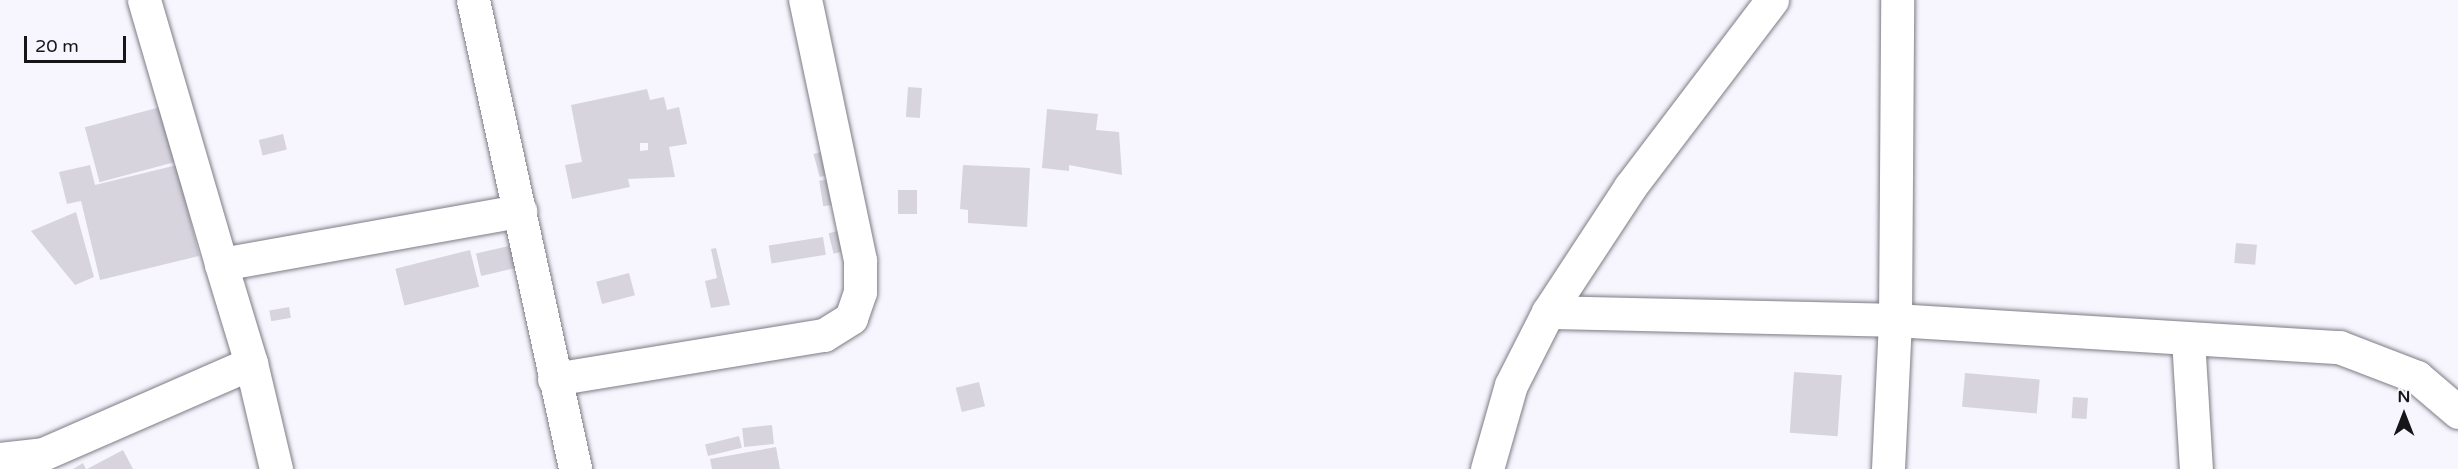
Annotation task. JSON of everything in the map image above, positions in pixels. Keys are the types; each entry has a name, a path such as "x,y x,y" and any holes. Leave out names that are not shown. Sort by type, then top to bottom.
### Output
{"street":[{"path":"144,0 251,363 276,469"},
{"path":"473,0 575,469"},
{"path":"554,379 824,335 851,318 860,292 860,260 805,0"},
{"path":"1487,469 1511,385 1548,312 1630,187 1772,0"},
{"path":"1888,469 1896,320 1897,0"},
{"path":"221,264 520,211"},
{"path":"1548,312 1896,320 2338,347 2417,377 2458,412"},
{"path":"2188,339 2196,469"},
{"path":"0,459 43,454 251,363"}],"building":[{"path":"908,87 922,88 920,118 906,117"},
{"path":"647,89 650,100 664,97 667,110 679,107 687,144 669,147 675,177 628,179 630,187 572,199 565,165 582,162 571,105","holes":["640,143 648,143 648,150 640,151"]},
{"path":"164,106 179,161 100,182 85,127"},
{"path":"1047,109 1098,114 1096,130 1119,132 1122,175 1069,165 1069,171 1042,168"},
{"path":"283,134 287,150 263,156 259,140"},
{"path":"828,150 834,173 820,177 814,154"},
{"path":"90,165 95,185 177,165 199,256 100,280 81,201 67,204 59,172"},
{"path":"963,165 1030,168 1027,227 968,223 968,210 960,209"},
{"path":"836,178 840,204 823,206 819,181"},
{"path":"898,190 917,190 917,214 898,214"},
{"path":"76,212 94,277 75,285 31,231"},
{"path":"846,229 851,249 834,254 829,233"},
{"path":"823,237 826,255 771,263 769,246"},
{"path":"2236,243 2257,245 2255,265 2234,263"},
{"path":"513,245 518,267 481,276 476,254"},
{"path":"716,248 730,305 711,308 705,281 717,278 711,249"},
{"path":"470,250 479,287 404,305 395,269"},
{"path":"629,273 635,295 602,304 596,282"},
{"path":"289,307 291,318 271,321 269,310"},
{"path":"1794,372 1842,375 1838,436 1790,433"},
{"path":"1965,373 2040,380 2037,413 1962,407"},
{"path":"979,382 985,406 962,412 956,388"},
{"path":"2073,397 2088,398 2086,419 2072,418"},
{"path":"772,425 774,444 744,447 742,428"},
{"path":"739,436 742,448 708,456 705,444"},
{"path":"776,447 780,469 712,469 710,459"},
{"path":"123,450 133,469 87,469"},
{"path":"83,463 86,469 73,469"}]}
